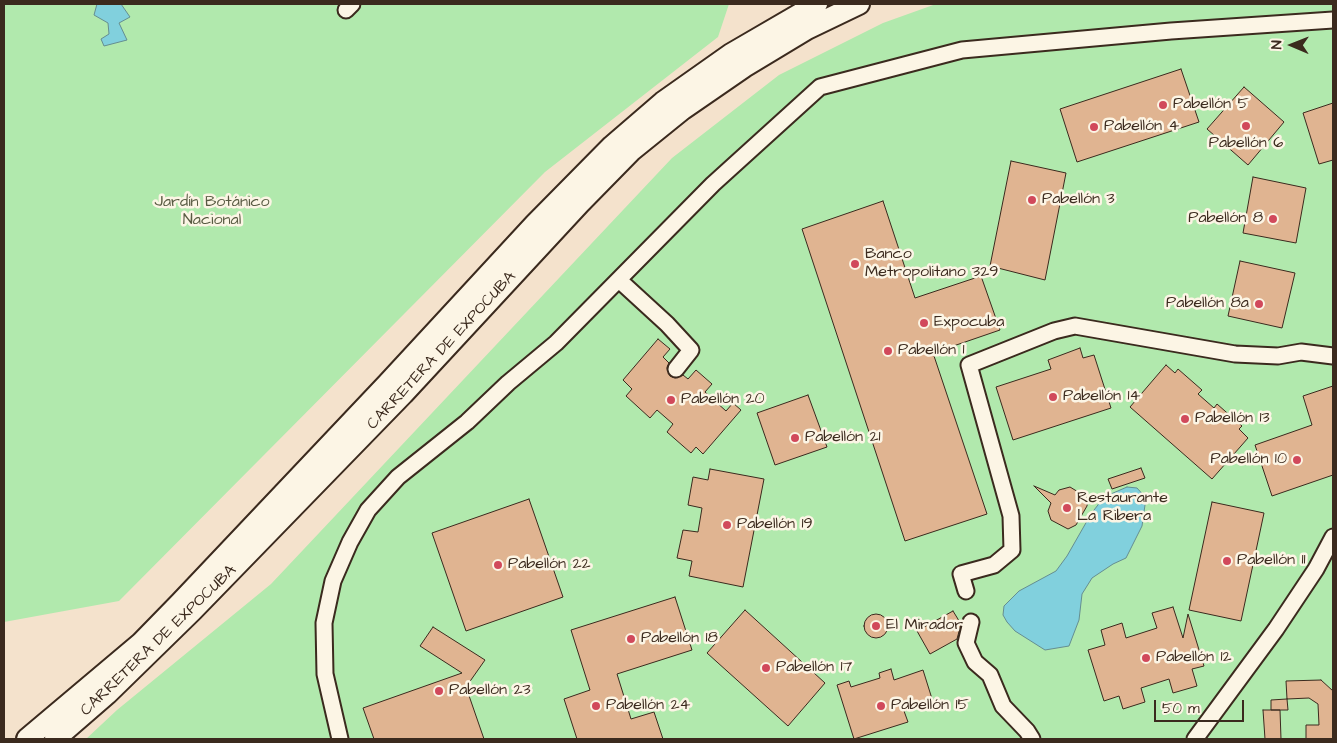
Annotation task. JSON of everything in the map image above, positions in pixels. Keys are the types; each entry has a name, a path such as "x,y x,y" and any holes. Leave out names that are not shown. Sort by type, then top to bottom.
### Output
{"main road":[{"name":"CARRETERA DE EXPOCUBA","path":"27,739 140,643 174,610 535,224 612,146 663,102 731,54 817,4"},
{"name":"CARRETERA DE EXPOCUBA","path":"55,739 107,694 193,610 403,394 580,203 631,151 684,109 744,67 808,29 859,4"}],"lane":[{"path":"340,739 325,674 324,623 333,581 350,542 368,510 398,477 467,422 556,343 713,184 820,87 962,50 1171,31 1333,20"},
{"path":"619,280 667,324 691,350 676,369"},
{"path":"966,591 961,574 994,566 1012,550 1011,516 969,365 1054,330 1075,326 1235,354 1278,356 1301,352 1333,356"},
{"path":"1195,739 1276,629 1316,570 1333,537"},
{"path":"971,622 966,643 975,662 990,675 1003,706 1027,731 1032,739"}],"green space":[{"name":"Jardín Botánico Nacional","path":"4,4 729,4 718,37 545,172 119,601 4,622"},
{"name":"Expocuba","path":"936,4 1333,4 1333,739 86,739 117,710 271,584 672,158 779,75 883,23"}],"water":[{"path":"97,4 121,4 130,17 119,23 127,40 104,46 101,39 109,34 108,23 94,15"},
{"path":"1127,487 1137,488 1146,498 1142,526 1126,558 1092,578 1082,594 1079,620 1069,646 1045,650 1015,631 1003,615 1004,606 1019,591 1056,571 1067,556 1091,514 1104,497"}],"building":[{"path":"1181,69 1199,122 1077,162 1060,109"},
{"name":"Pabellón 6","path":"1244,87 1284,122 1248,165 1207,129"},
{"path":"1333,103 1333,160 1319,164 1303,113"},
{"name":"Pabellón 3","path":"1011,161 1066,173 1045,280 990,266"},
{"name":"Pabellón 8","path":"1253,177 1306,188 1296,243 1243,233"},
{"name":"Pabellón 1","path":"883,201 915,298 981,276 1000,330 933,353 987,514 905,541 802,229"},
{"name":"Pabellón 8a","path":"1240,261 1295,273 1282,328 1228,316"},
{"name":"Pabellón 20","path":"658,339 670,349 663,357 669,363 667,368 670,376 675,378 683,375 688,379 696,370 712,384 705,392 726,411 733,403 741,410 703,454 696,447 691,453 667,432 673,424 657,410 650,418 626,396 632,389 623,380"},
{"name":"Pabellón 14","path":"1080,348 1083,358 1094,355 1111,408 1013,440 996,387 1051,369 1048,360"},
{"name":"Pabellón 13","path":"1166,365 1175,373 1178,369 1202,390 1198,394 1214,408 1217,404 1242,426 1239,429 1248,438 1212,479 1130,407"},
{"name":"Pabellón 10","path":"1333,386 1333,475 1272,496 1255,445 1312,425 1303,396"},
{"name":"Pabellón 21","path":"808,395 827,447 775,465 757,413"},
{"path":"1141,468 1145,478 1112,489 1108,479"},
{"name":"Pabellón 19","path":"710,469 764,479 743,587 689,576 692,561 677,558 683,530 698,532 702,508 688,505 693,477 708,480"},
{"name":"Restaurante La Ribera","path":"1034,486 1055,495 1059,490 1070,487 1088,498 1087,506 1076,525 1068,529 1051,520 1048,511 1051,503"},
{"name":"Pabellón 22","path":"529,499 563,597 466,631 432,533"},
{"name":"Pabellón 11","path":"1212,502 1264,513 1241,621 1189,610"},
{"name":"Pabellón 18","path":"675,597 692,650 617,674 631,719 654,712 663,739 577,739 564,699 590,690 571,630"},
{"name":"Pabellón 12","path":"1173,607 1183,638 1188,614 1204,666 1192,669 1197,686 1173,693 1169,679 1141,688 1145,702 1123,709 1119,696 1104,701 1088,650 1105,645 1101,630 1122,623 1126,638 1157,628 1152,613"},
{"name":"Pabellón 17","path":"745,610 825,683 788,726 707,653"},
{"path":"953,611 961,624 957,639 930,654 917,631"},
{"name":"El Mirador","path":"871,614 881,614 888,621 888,631 881,638 871,638 864,631 864,621"},
{"name":"Pabellón 23","path":"433,627 485,660 466,687 484,739 374,739 363,708 462,673 420,646"},
{"name":"Pabellón 15","path":"891,669 894,680 923,670 933,702 904,711 908,722 854,739 837,685 849,681 851,687 880,678 879,673"},
{"path":"1321,680 1333,691 1333,739 1306,739 1306,725 1319,725 1318,704 1309,698 1287,699 1286,681"},
{"path":"1287,699 1288,710 1271,710 1271,700"},
{"path":"1263,710 1280,710 1281,739 1265,739"}],"place":[{"name":"Pabellón 5","path":"1163,105"},
{"name":"Pabellón 6","path":"1246,126"},
{"name":"Pabellón 4","path":"1094,127"},
{"name":"Pabellón 3","path":"1032,200"},
{"name":"Pabellón 8","path":"1273,219"},
{"name":"Banco Metropolitano 329","path":"855,264"},
{"name":"Pabellón 8a","path":"1259,304"},
{"name":"Expocuba","path":"924,323"},
{"name":"Pabellón 1","path":"888,351"},
{"name":"Pabellón 14","path":"1053,397"},
{"name":"Pabellón 20","path":"671,400"},
{"name":"Pabellón 13","path":"1185,419"},
{"name":"Pabellón 21","path":"795,438"},
{"name":"Pabellón 10","path":"1297,460"},
{"name":"Restaurante La Ribera","path":"1067,508"},
{"name":"Pabellón 19","path":"727,525"},
{"name":"Pabellón 11","path":"1227,561"},
{"name":"Pabellón 22","path":"498,565"},
{"name":"El Mirador","path":"876,626"},
{"name":"Pabellón 18","path":"631,639"},
{"name":"Pabellón 12","path":"1146,658"},
{"name":"Pabellón 17","path":"766,668"},
{"name":"Pabellón 23","path":"439,691"},
{"name":"Pabellón 24","path":"596,706"},
{"name":"Pabellón 15","path":"881,706"}]}
